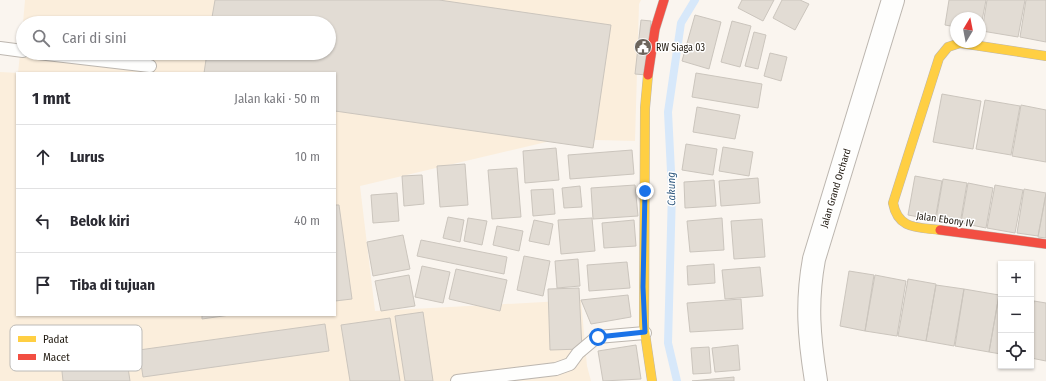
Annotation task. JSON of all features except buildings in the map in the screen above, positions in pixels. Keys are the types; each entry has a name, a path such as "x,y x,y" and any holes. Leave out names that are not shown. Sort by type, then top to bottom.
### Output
{"street":[{"path":"652,381 645,332 643,287 646,94 654,29 664,0"},
{"name":"Jalan Grand Orchard","path":"816,381 809,327 808,302 814,259 893,0"},
{"name":"Jalan Ebony IV","path":"1046,56 960,43 948,47 939,58 918,120 893,203 894,214 902,222 910,226 1046,244"}],"lane":[{"path":"0,48 16,50"},
{"path":"98,60 150,66"},
{"path":"457,381 558,375 570,364 578,353 598,337 645,332"}],"shaded area":[{"path":"25,0 641,0 639,4 635,141 559,139 360,186 375,311 581,300 587,366 591,381 0,381 0,72 16,73 16,316 336,316 336,72 18,72 19,60 336,60 336,16 24,16"}],"waterway":[{"name":"Cakung","path":"677,381 668,343 672,191 668,112 681,23 695,0"}],"traffic: slow":[{"path":"940,230 910,226 904,223 899,218 893,203 939,58 948,47 960,43 1046,56"},
{"path":"648,75 645,108 644,327 652,381"}],"traffic: jam":[{"path":"648,75 655,29 664,0"},
{"path":"940,230 1046,244"}],"place":[{"name":"RW Siaga 03","path":"643,47"}],"route":[{"path":"598,337 645,332 643,287 646,224 645,191"}]}
